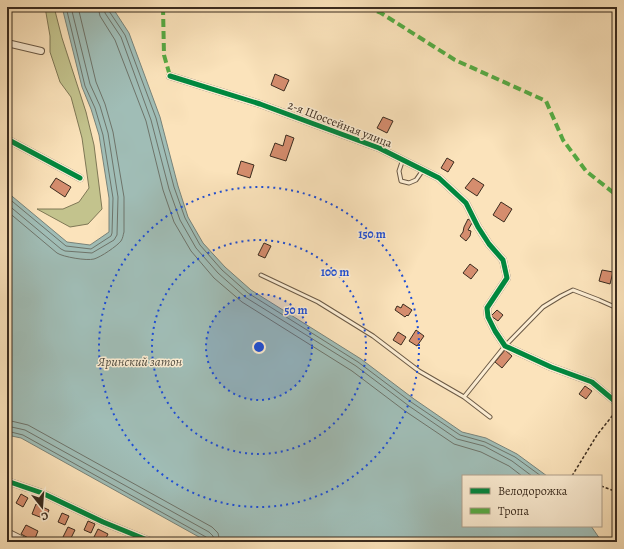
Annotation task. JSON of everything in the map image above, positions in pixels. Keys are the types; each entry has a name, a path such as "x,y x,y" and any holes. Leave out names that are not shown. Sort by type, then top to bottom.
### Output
{"street":[{"path":"7,43 41,51"},
{"name":"2-я Шоссейная улица","path":"170,76 260,104 379,148 439,178 466,203 478,227 504,260 507,278 487,308 488,317 505,346"},
{"path":"7,139 80,178"},
{"path":"505,346 551,367 592,382 617,403"},
{"path":"7,481 42,493 102,522 152,542"},
{"path":"7,532 27,542"}],"lane":[{"path":"402,159 399,172 401,181 409,183 416,180 423,170"},
{"path":"261,275 318,302 373,336 419,371 464,397 490,417"},
{"path":"464,397 505,346 543,307 561,296 573,290 617,308"}],"path":[{"path":"573,475 597,435 617,410"},
{"path":"602,486 617,492"}],"green space":[{"path":"45,7 54,7 62,38 86,112 94,145 102,209 88,224 70,227 37,209 63,209 79,202 89,188 82,138 71,97 60,82 50,52 50,36"}],"water":[{"name":"Яринский затон","path":"62,7 112,7 129,33 160,117 178,186 188,217 203,243 225,267 251,290 361,359 414,399 462,432 486,438 517,454 546,475 462,475 462,527 592,527 602,542 208,542 21,438 7,435 7,192 67,242 90,245 109,232 109,198 99,135 82,87"}],"building":[{"path":"275,74 289,80 284,91 271,85"},
{"path":"383,117 393,121 387,133 377,128"},
{"path":"286,135 294,138 286,161 270,156 275,143 283,146"},
{"path":"447,158 454,162 448,172 441,168"},
{"path":"241,161 254,165 250,178 237,174"},
{"path":"56,178 71,187 65,197 50,187"},
{"path":"473,178 484,185 477,196 465,188"},
{"path":"501,202 512,209 504,222 493,215"},
{"path":"468,219 472,223 468,230 471,231 470,236 466,241 460,236"},
{"path":"264,243 271,246 265,258 258,255"},
{"path":"470,264 478,270 471,279 463,273"},
{"path":"602,270 613,272 610,284 599,281"},
{"path":"403,304 412,310 408,316 407,315 405,317 395,310 397,306 401,308"},
{"path":"497,310 503,315 498,321 491,316"},
{"path":"416,330 424,336 417,346 409,341"},
{"path":"398,332 406,337 401,345 393,340"},
{"path":"505,350 512,356 502,368 495,362"},
{"path":"585,386 592,391 586,399 579,394"},
{"path":"21,494 28,498 23,507 16,503"},
{"path":"7,501 11,503 7,512"},
{"path":"36,504 49,510 45,519 32,514"},
{"path":"62,513 69,516 65,525 58,522"},
{"path":"88,521 95,524 91,533 84,530"},
{"path":"26,525 38,531 34,541 21,534"},
{"path":"68,527 75,530 70,540 63,537"},
{"path":"98,529 108,534 104,542 99,542 93,539"}],"marked path":[{"path":"163,7 164,55 170,76"},
{"path":"366,7 381,13 455,60 546,101 563,140 586,171 617,194"}],"cycle path":[{"path":"170,76 260,104 379,148 439,178 466,203 478,227 489,244 503,260 507,278 487,308 488,317 505,346 551,367 592,382 617,403"},
{"path":"7,139 80,178"},
{"path":"7,481 42,493 103,522 152,542"}]}
